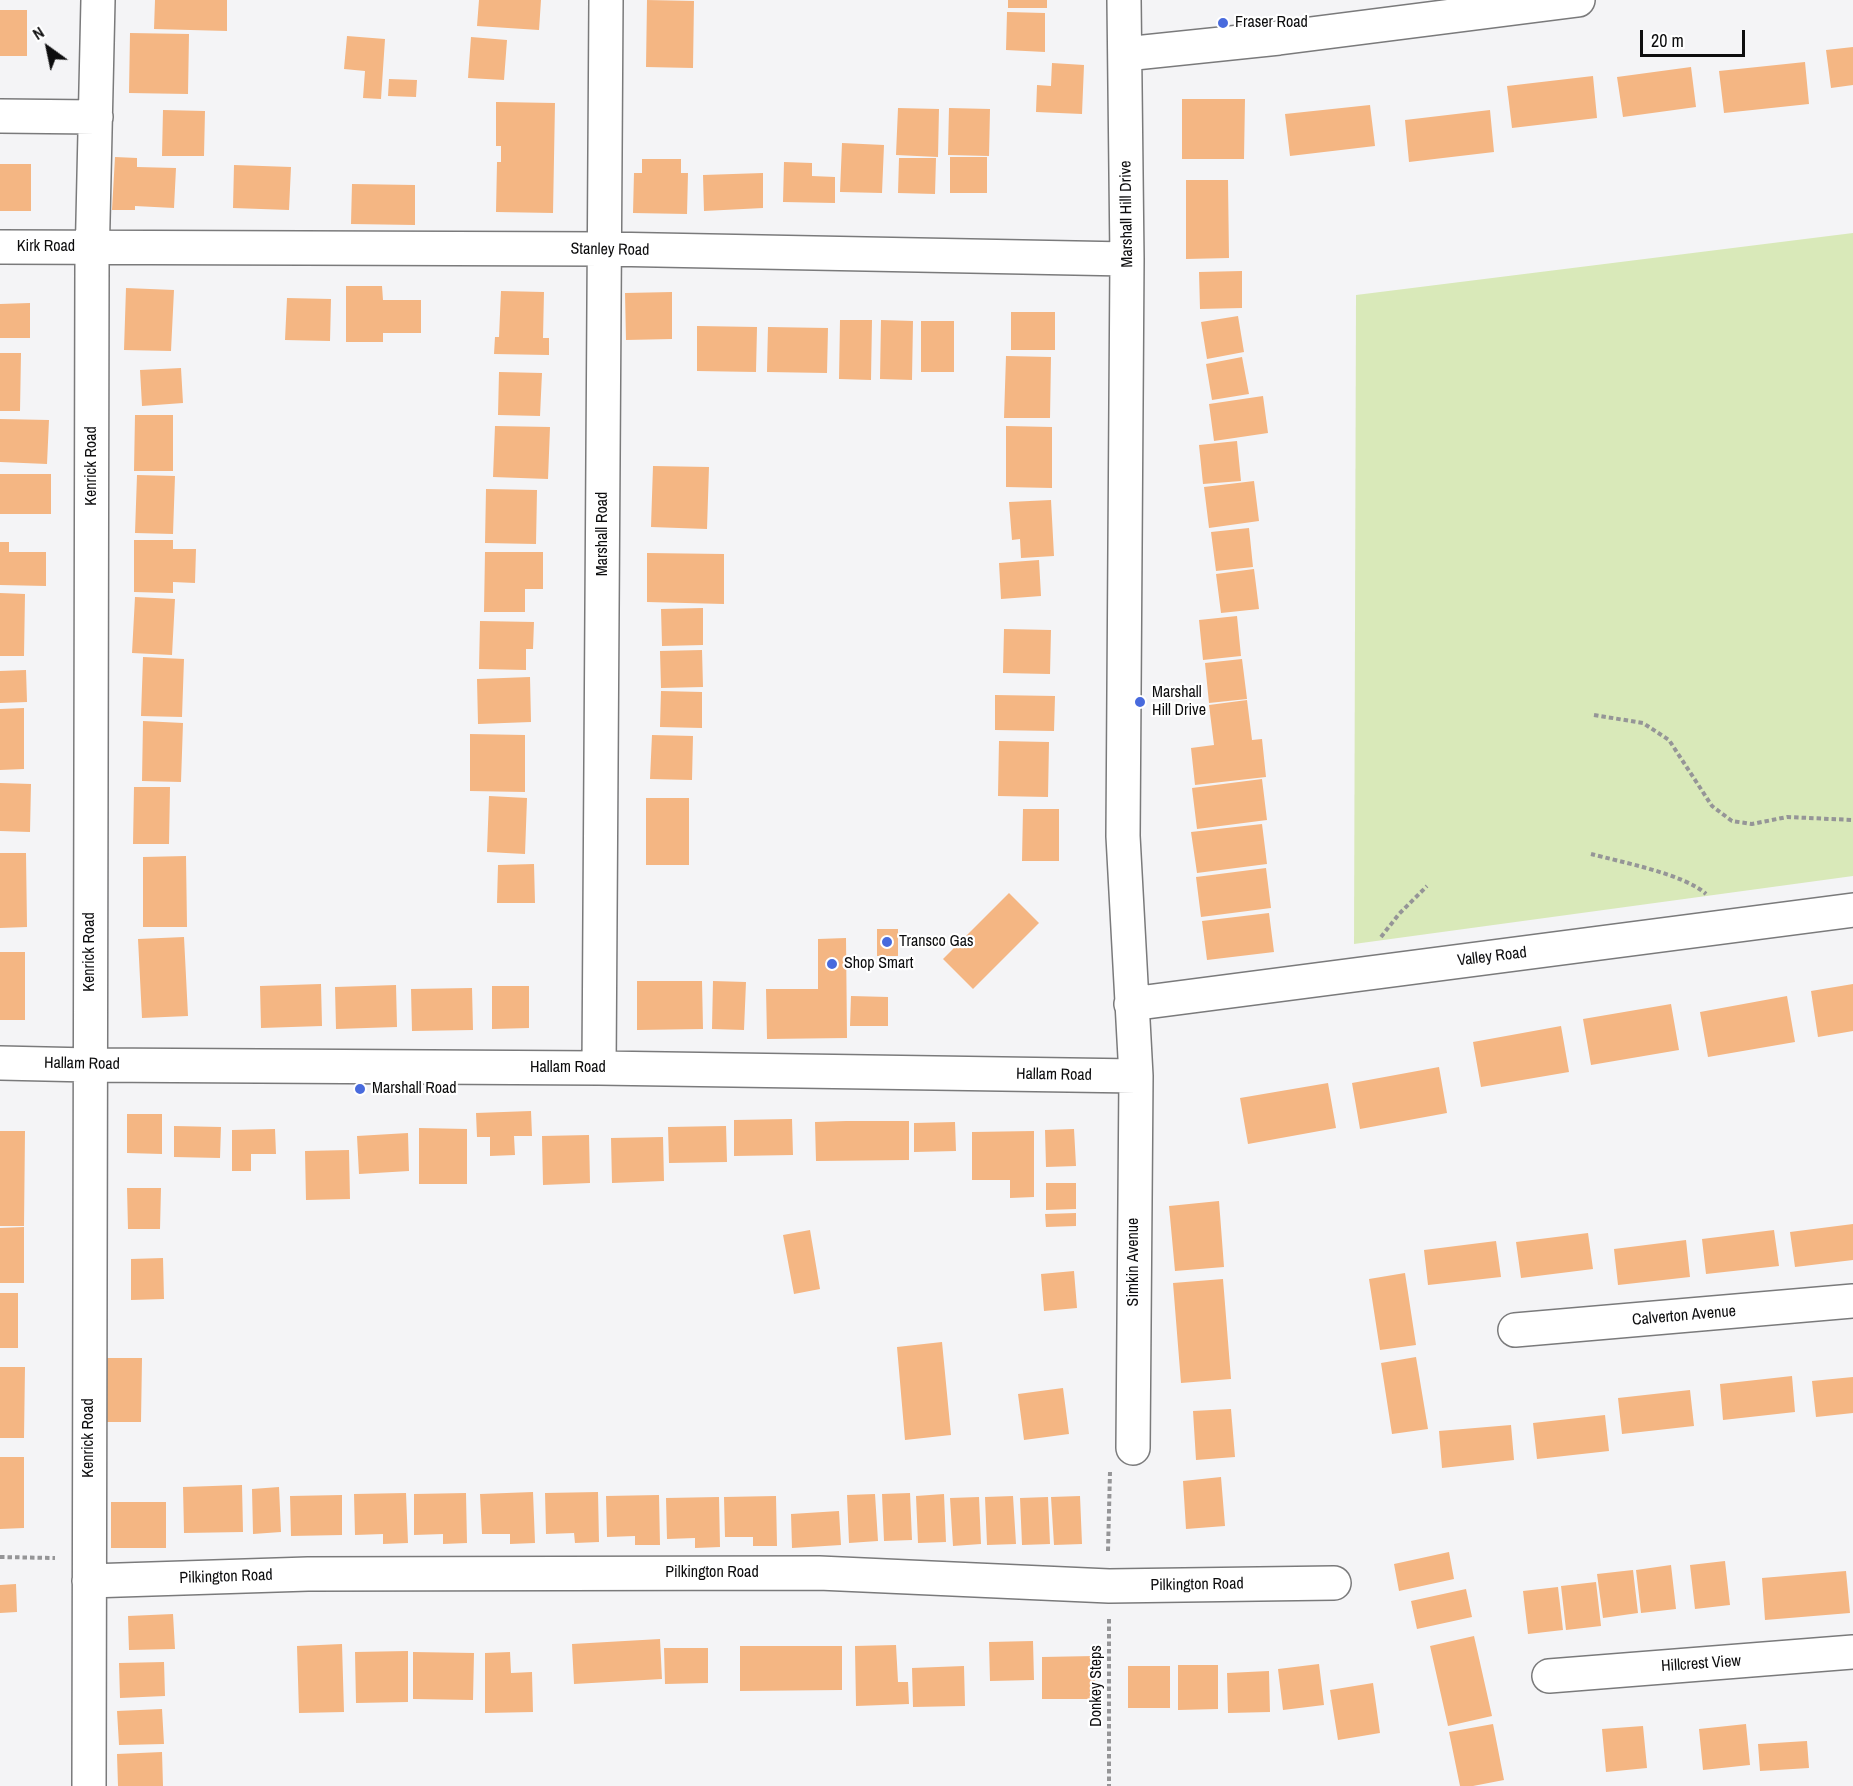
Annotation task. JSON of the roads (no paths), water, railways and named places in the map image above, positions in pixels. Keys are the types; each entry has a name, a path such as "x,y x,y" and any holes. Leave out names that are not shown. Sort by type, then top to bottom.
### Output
{"street":[{"name":"Kenrick Road","path":"89,1786 93,247 98,0"},
{"name":"Marshall Road","path":"599,1068 606,0"},
{"name":"Marshall Hill Drive","path":"1124,0 1127,259 1123,836 1136,1076"},
{"path":"1125,54 1280,39 1578,0"},
{"path":"0,116 96,117"},
{"name":"Kirk Road","path":"0,247 93,247"},
{"name":"Stanley Road","path":"93,247 605,249 1127,259"},
{"name":"Valley Road","path":"1131,1004 1853,910"},
{"name":"Hallam Road","path":"0,1063 599,1068 1136,1076"},
{"name":"Simkin Avenue","path":"1133,1448 1136,1076"},
{"name":"Calverton Avenue","path":"1515,1330 1853,1301"},
{"name":"Pilkington Road","path":"89,1570 308,1574 1108,1572 1335,1583"},
{"name":"Hillcrest View","path":"1549,1676 1853,1652"}],"place":[{"name":"Fraser Road","path":"1223,23"},
{"name":"Marshall Hill Drive","path":"1140,702"},
{"name":"Transco Gas","path":"887,942"},
{"name":"Shop Smart","path":"832,964"},
{"name":"Marshall Road","path":"360,1089"}]}
